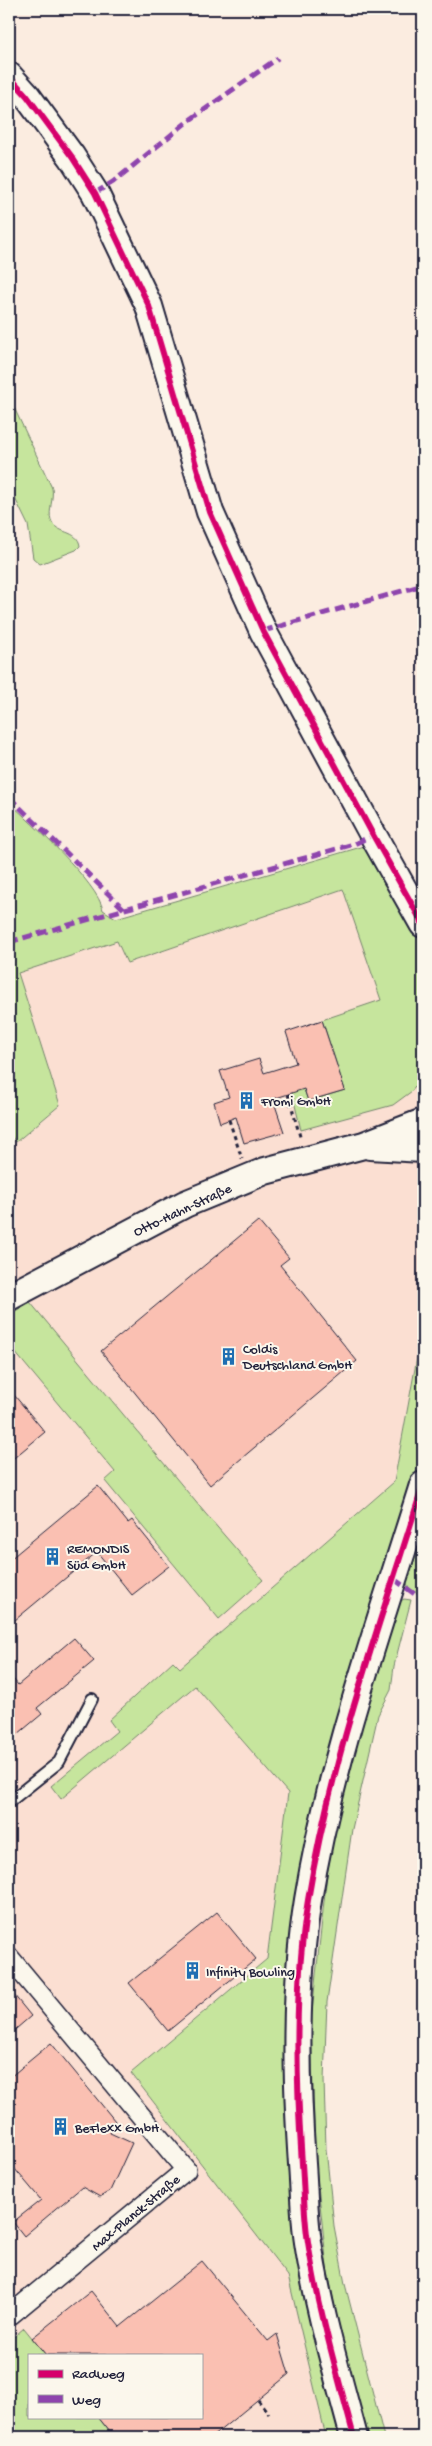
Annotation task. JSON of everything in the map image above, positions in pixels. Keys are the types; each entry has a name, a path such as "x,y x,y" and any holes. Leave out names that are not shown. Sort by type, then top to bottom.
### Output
{"street":[{"path":"9,76 27,96 72,156 95,193 148,306 210,512 256,614 373,835 423,924"},
{"path":"364,1145 423,1121"},
{"path":"364,1145 423,1149"},
{"name":"Otto-Hahn-Straße","path":"9,1297 185,1204 265,1171 364,1145"},
{"path":"354,2437 319,2301 308,2240 300,2131 297,2008 308,1900 328,1806 350,1718 423,1485"},
{"name":"Max-Planck-Straße","path":"9,1957 186,2170 9,2316"}],"lane":[{"path":"9,1802 58,1762 92,1699"}],"path":[{"path":"288,1094 307,1160"},
{"path":"229,1120 248,1178"},
{"path":"258,2400 269,2414"}],"shaded area":[{"path":"369,880 423,1027 423,1325 394,1482 180,1668 288,1793 267,1959 131,2073 288,2276 326,2437 9,2437 9,1133 16,1142 60,1105 17,973 117,940 127,963"}],"green space":[{"path":"9,397 52,488 51,520 57,528 75,537 80,546 76,550 40,564 33,558 28,525 9,486"},
{"path":"9,802 77,870 98,898 103,910 116,918 368,845 409,914 423,947 423,1075 412,1091 393,1105 301,1130 292,1093 303,1086 308,1101 345,1090 322,1020 381,1000 343,889 127,963 117,941 18,973 60,1105 16,1142 9,1133"},
{"path":"30,1302 263,1580 219,1619 105,1481 115,1472 9,1345 9,1315"},
{"path":"423,1325 423,1451 330,1749 288,2021 346,2437 326,2437 288,2276 131,2073 267,1959 288,1793 195,1686 61,1799 51,1786 117,1731 109,1720 173,1661 180,1668 394,1482"},
{"path":"423,1527 423,1597 409,1588 405,1579"},
{"path":"404,1599 411,1600 394,1666 391,1690 378,1715 352,1829 327,2002 324,2080 326,2149 334,2226 345,2284 384,2437 368,2437 339,2328 327,2267 315,2159 311,2021 327,1874 342,1793 399,1602"},
{"path":"24,2328 45,2354 28,2354 28,2418 99,2418 114,2437 9,2437 9,2341"}],"building":[{"path":"322,1020 345,1090 308,1101 304,1089 273,1099 284,1132 244,1143 236,1117 220,1123 214,1102 229,1097 220,1071 259,1059 264,1073 296,1063 286,1032"},
{"name":"Coldis Deutschland GmbH","path":"258,1221 289,1258 280,1265 357,1361 210,1485 101,1351"},
{"path":"9,1389 45,1432 9,1462"},
{"name":"REMONDIS Süd GmbH","path":"98,1486 128,1523 132,1520 169,1566 132,1595 97,1552 9,1625 9,1560"},
{"path":"74,1638 94,1661 37,1708 42,1714 18,1734 9,1722 9,1674 18,1685"},
{"name":"Infinity Bowling","path":"217,1912 256,1959 168,2031 129,1983"},
{"path":"9,1989 31,2016 9,2035"},
{"name":"BeFlexx GmbH","path":"51,2043 115,2121 110,2133 132,2143 110,2191 100,2197 82,2187 24,2236 13,2222 41,2200 9,2162 9,2078"},
{"path":"202,2261 268,2341 277,2334 289,2374 212,2437 114,2437 99,2418 202,2418 202,2354 45,2354 32,2338 91,2291 120,2327"}],"marked path":[{"path":"95,193 113,182 187,122 278,58"},
{"path":"263,631 423,585"},
{"path":"9,797 125,910"},
{"path":"9,942 354,844 373,835"},
{"path":"394,1579 423,1600"}],"cycle path":[{"path":"9,76 27,96 72,157 95,193 149,306 210,512 263,631 423,924"},
{"path":"354,2437 322,2316 307,2232 300,2131 298,2065 300,1965 303,1932 318,1847 343,1742 423,1485"}],"place":[{"name":"Fromi GmbH","path":"247,1100"},
{"name":"Coldis Deutschland GmbH","path":"229,1356"},
{"name":"REMONDIS Süd GmbH","path":"53,1556"},
{"name":"Infinity Bowling","path":"192,1971"},
{"name":"BeFlexx GmbH","path":"61,2127"}]}
